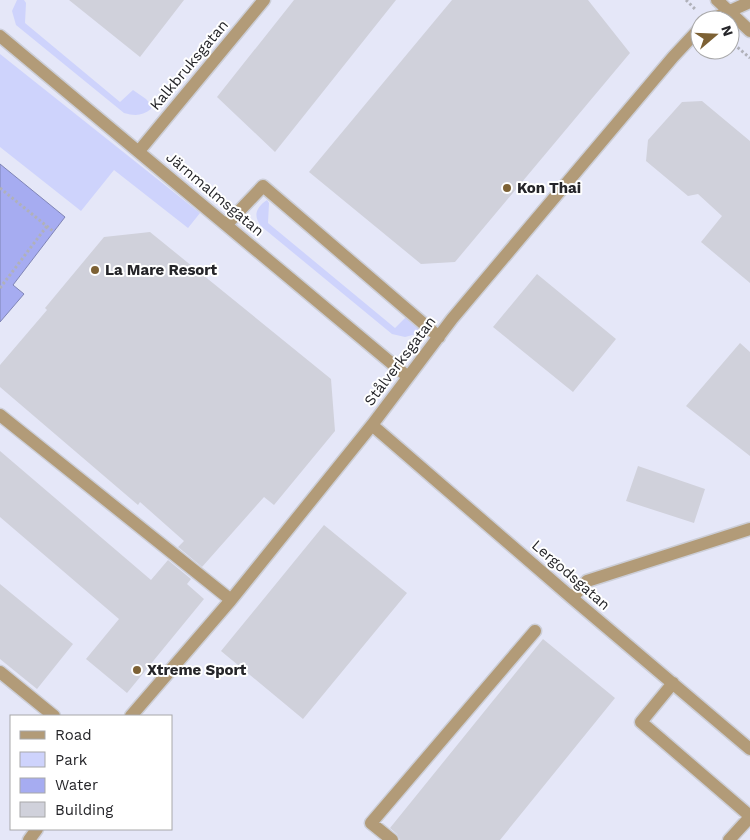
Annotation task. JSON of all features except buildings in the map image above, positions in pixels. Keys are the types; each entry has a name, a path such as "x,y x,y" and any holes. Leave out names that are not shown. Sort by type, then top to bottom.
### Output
{"street":[{"name":"Kalkbruksgatan","path":"139,151 264,0"},
{"path":"717,0 727,10"},
{"path":"730,10 750,2"},
{"path":"740,22 750,31"},
{"name":"Järnmalmsgatan","path":"0,36 408,377"},
{"name":"Stålverksgatan","path":"131,715 231,600 372,425 439,336 690,39"},
{"path":"226,224 263,186 439,336"},
{"path":"0,415 231,600"},
{"name":"Lergodsgatan","path":"372,425 750,749"},
{"path":"572,598 587,581 750,529"},
{"path":"392,840 371,823 535,631"},
{"path":"0,672 53,715"},
{"path":"673,683 641,722 750,816 729,840"}],"path":[{"path":"740,50 750,58"},
{"path":"0,188 54,232"},
{"path":"0,288 47,226"}],"shaded area":[{"path":"0,0 750,0 750,840 0,840 0,322 24,294 13,285 65,217 0,164"}],"green space":[{"path":"17,0 24,0 26,3 25,23 120,102 133,90 146,99 152,106 151,109 138,115 124,113 16,25 12,11"},
{"path":"0,54 200,213 188,228 114,170 81,211 0,147"},
{"path":"267,200 269,203 268,223 395,328 406,317 420,327 422,331 405,337 392,334 262,227 256,216 260,206"}],"water":[{"path":"0,164 65,217 13,285 24,294 0,322"}],"place":[{"name":"Kon Thai","path":"507,188"},
{"name":"La Mare Resort","path":"95,270"},
{"name":"Xtreme Sport","path":"137,670"}]}
